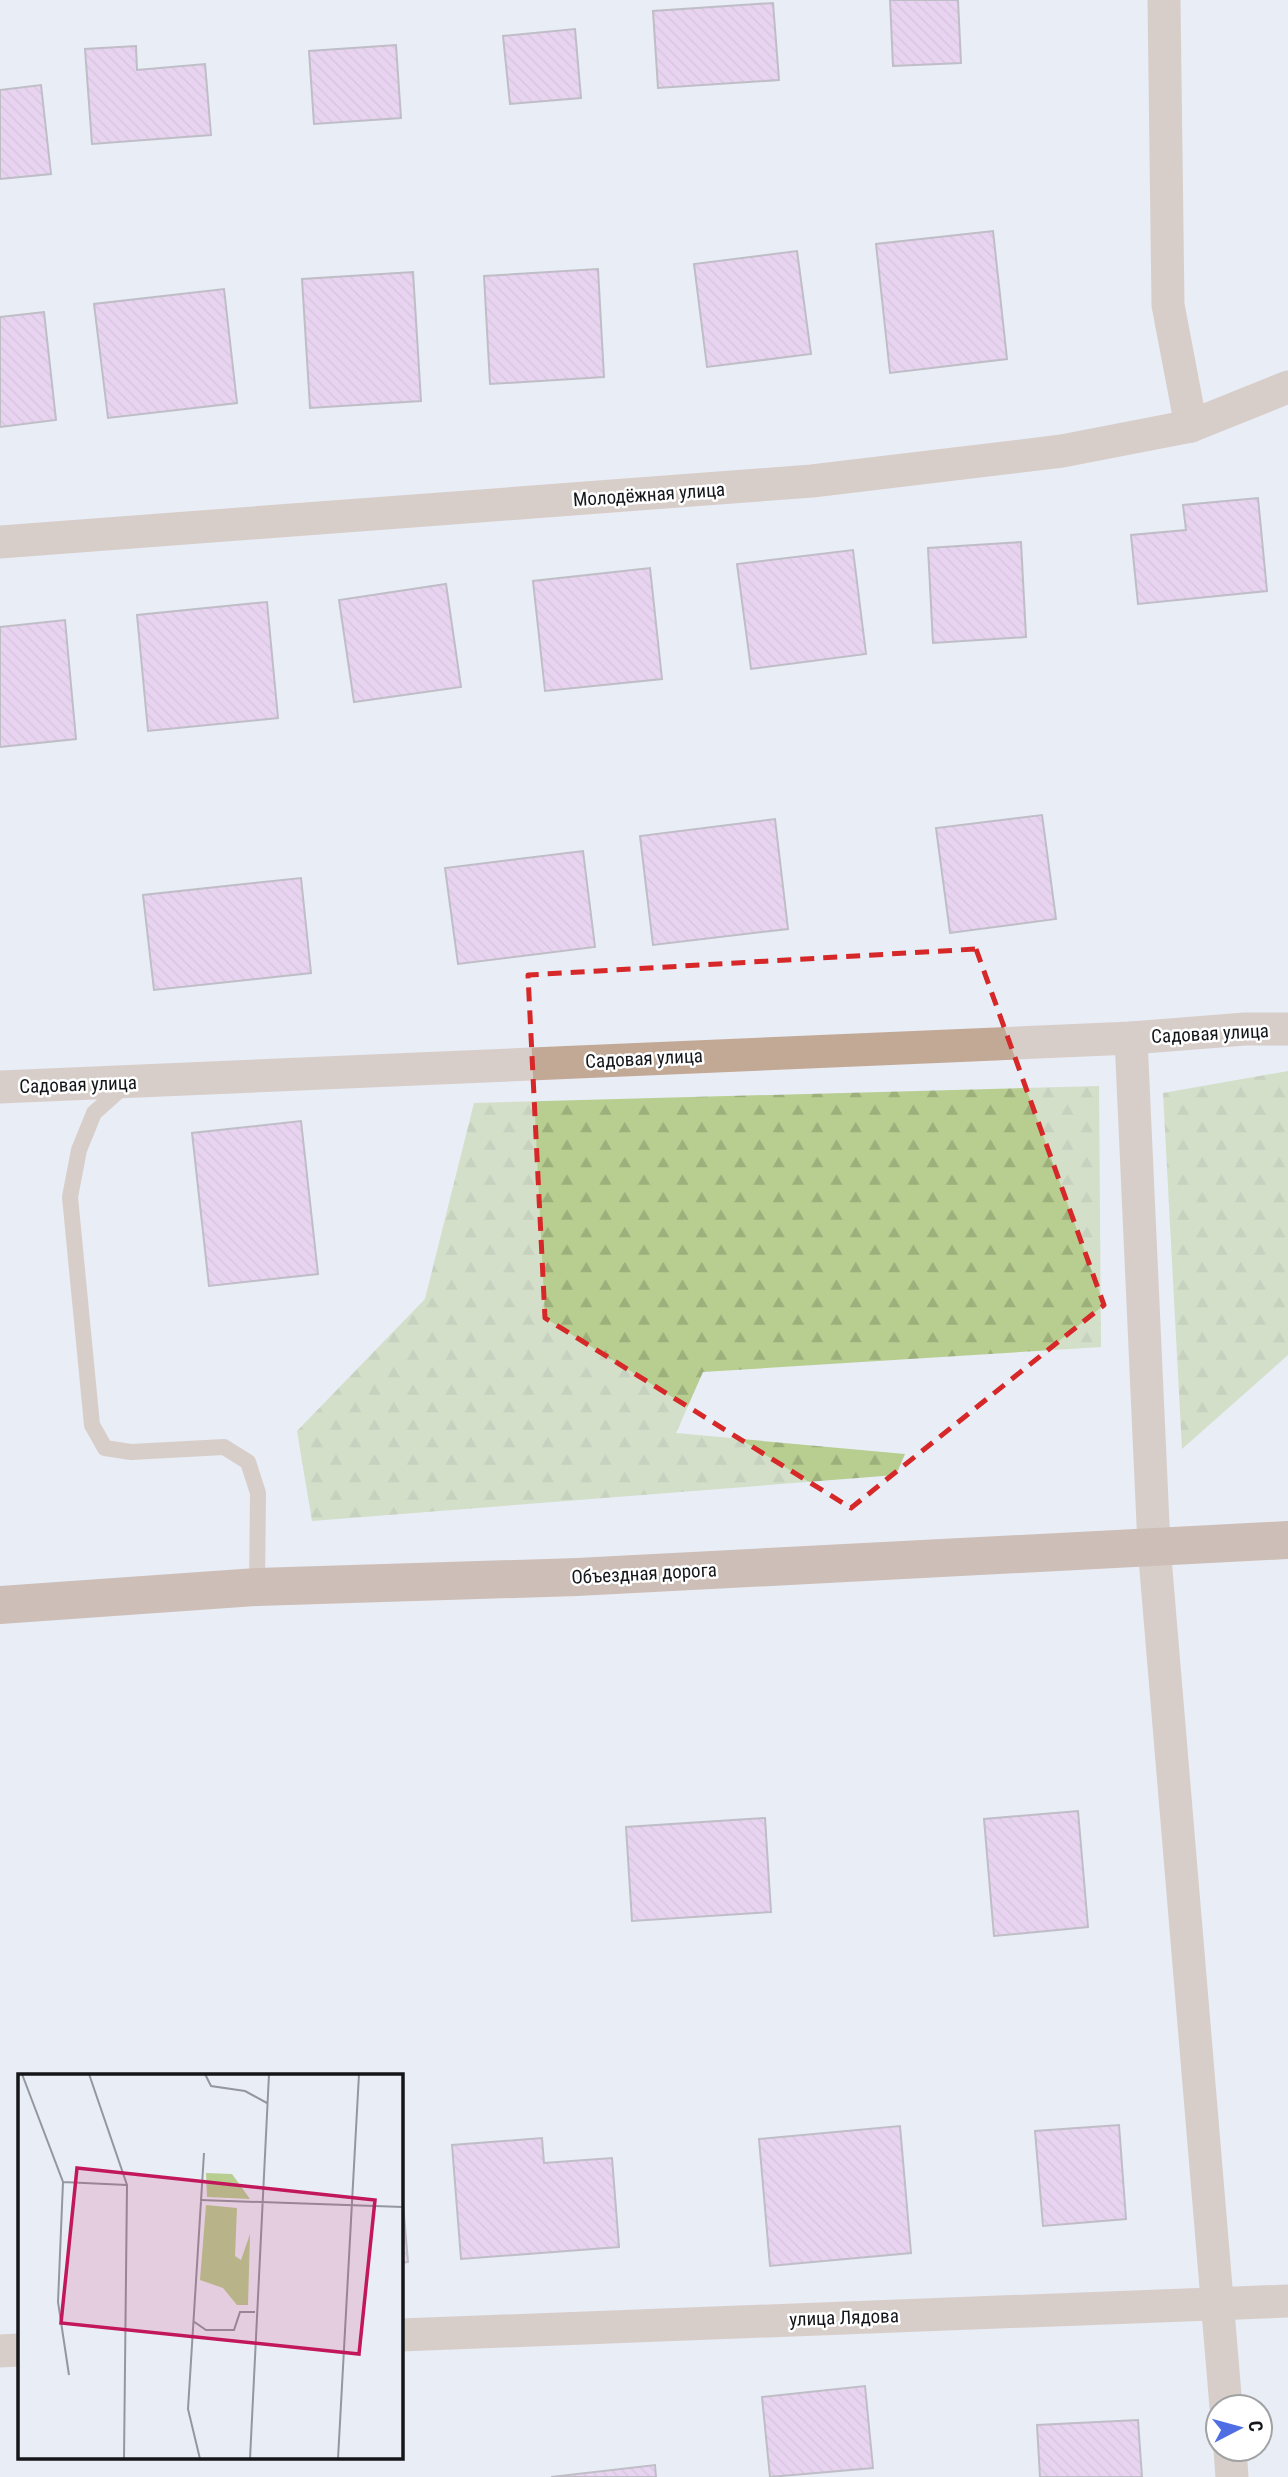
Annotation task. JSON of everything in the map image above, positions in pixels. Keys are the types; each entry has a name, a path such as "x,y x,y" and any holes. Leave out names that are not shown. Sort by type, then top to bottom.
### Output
{"main road":[{"name":"Объездная дорога","path":"0,1605 257,1587 577,1577 1288,1540"}],"street":[{"path":"1164,0 1168,305 1191,426"},
{"name":"Молодёжная улица","path":"0,542 812,481 1062,451 1191,426 1288,387"},
{"name":"Садовая улица","path":"0,1087 1288,1029"},
{"path":"1130,1038 1154,1546 1225,2393"},
{"name":"улица Лядова","path":"402,2335 1288,2301"},
{"path":"0,2351 18,2350"}],"lane":[{"path":"129,1082 94,1113 79,1150 70,1198 92,1425 105,1448 131,1452 224,1447 248,1462 258,1493 257,1587"}],"highlighted area":[{"path":"976,949 1104,1305 851,1508 545,1318 528,975"}],"green space":[{"path":"1288,1071 1288,1355 1182,1449 1163,1093"},
{"path":"1099,1086 1101,1347 703,1372 676,1433 905,1454 896,1475 312,1521 297,1431 425,1299 474,1103"}],"building":[{"path":"890,0 958,0 961,63 893,66"},
{"path":"773,3 779,80 658,88 653,11"},
{"path":"575,29 581,98 510,104 503,36"},
{"path":"396,45 401,118 314,124 309,51"},
{"path":"136,46 137,70 205,64 211,135 92,144 85,49"},
{"path":"41,85 51,174 0,179 0,90"},
{"path":"993,231 1007,359 890,373 876,244"},
{"path":"797,251 811,354 707,367 694,264"},
{"path":"598,269 604,377 490,384 484,276"},
{"path":"413,272 421,401 310,408 302,279"},
{"path":"224,289 237,403 108,418 94,304"},
{"path":"44,312 56,420 0,427 0,317"},
{"path":"1258,498 1267,591 1138,604 1131,535 1186,530 1183,505"},
{"path":"1021,542 1026,637 933,643 928,548"},
{"path":"853,550 866,654 751,669 737,564"},
{"path":"650,568 662,679 545,691 533,581"},
{"path":"446,584 461,687 354,702 339,600"},
{"path":"267,602 278,718 148,731 137,615"},
{"path":"65,620 76,739 0,747 0,627"},
{"path":"1042,815 1056,919 950,933 936,828"},
{"path":"775,819 788,929 653,945 640,836"},
{"path":"583,851 595,947 458,964 445,868"},
{"path":"301,878 311,973 154,990 143,895"},
{"path":"301,1121 318,1274 209,1286 192,1133"},
{"path":"1078,1811 1088,1927 994,1936 984,1819"},
{"path":"765,1818 771,1912 632,1921 626,1827"},
{"path":"1119,2125 1126,2219 1043,2226 1035,2131"},
{"path":"900,2126 911,2253 770,2266 759,2139"},
{"path":"542,2138 544,2163 612,2158 619,2247 461,2259 452,2145"},
{"path":"402,2192 408,2262 402,2263"},
{"path":"865,2386 873,2468 770,2477 762,2397"},
{"path":"1138,2420 1142,2477 1040,2477 1037,2425"},
{"path":"655,2465 656,2477 551,2477"}]}
